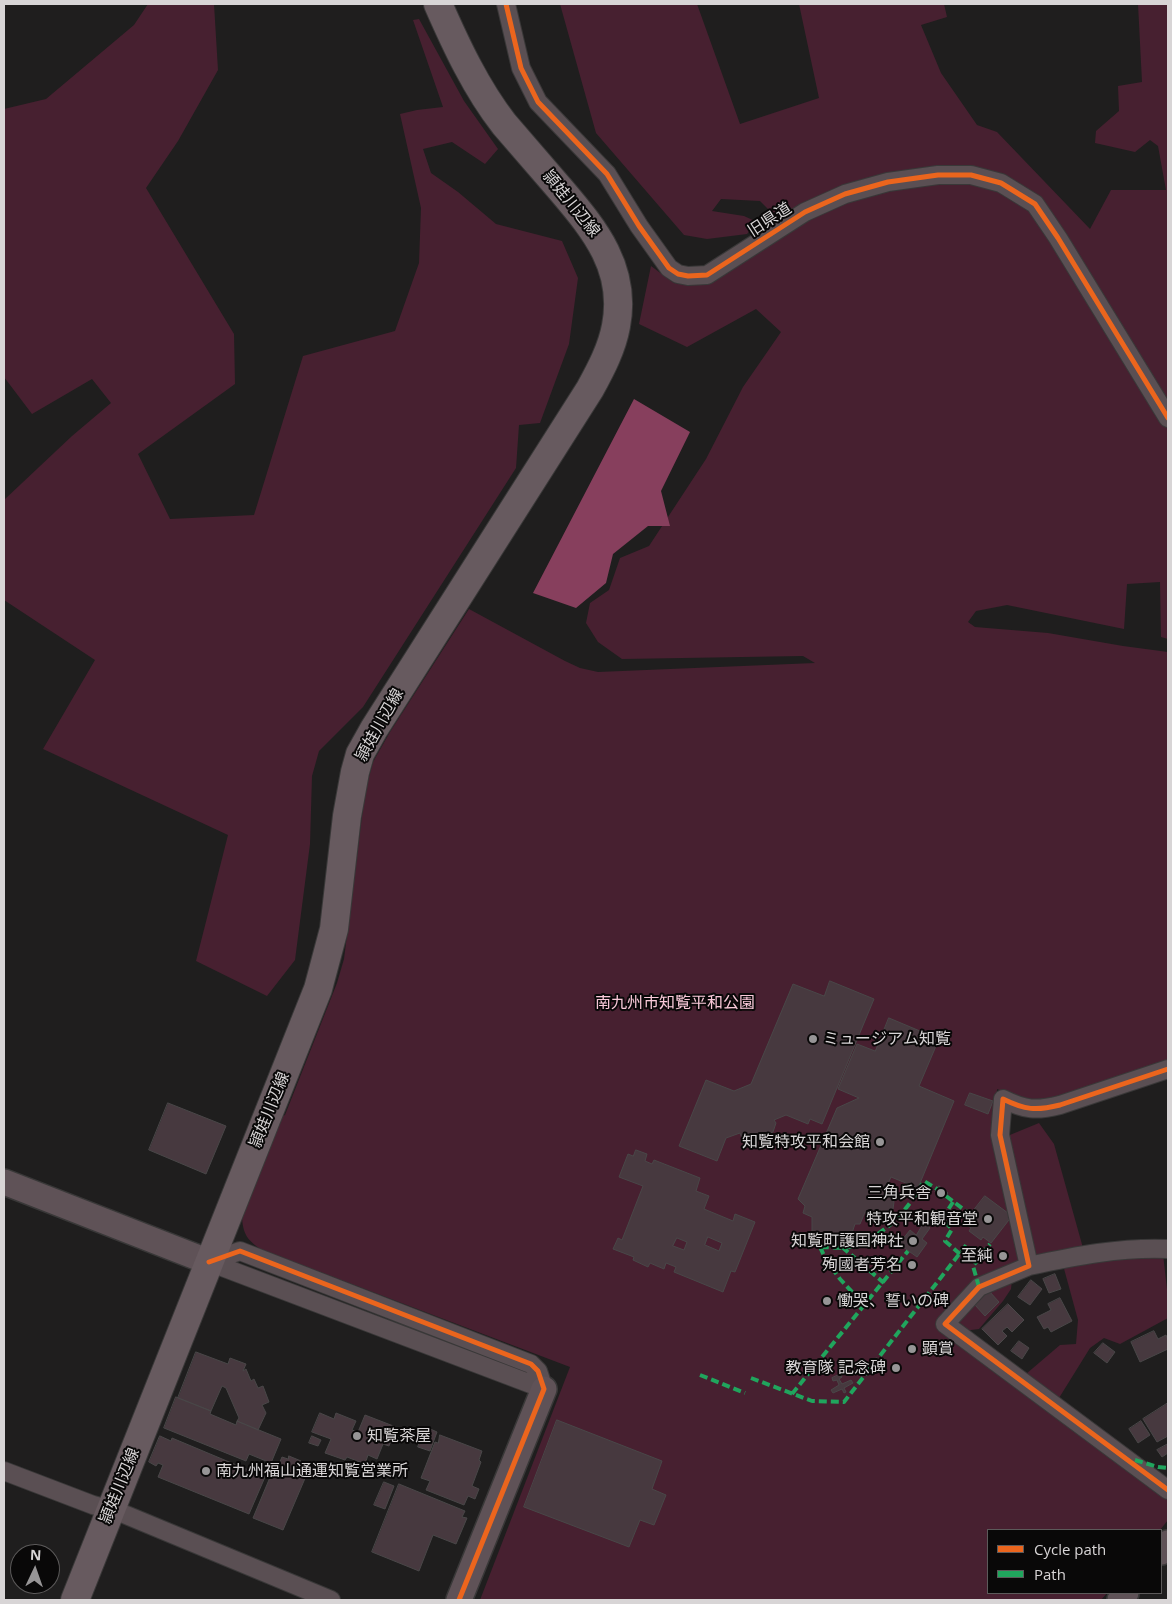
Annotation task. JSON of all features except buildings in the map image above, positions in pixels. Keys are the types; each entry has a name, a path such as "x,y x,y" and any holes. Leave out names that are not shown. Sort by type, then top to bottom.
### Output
{"main road":[{"name":"頴娃川辺線","path":"75,1600 318,989 327,958 338,903 352,787 360,754 374,728 590,389 602,367 616,325 618,289 615,274 604,246 584,217 503,122 476,81 453,38 438,4"}],"street":[{"name":"旧県道","path":"506,4 521,68 538,102 607,174 639,226 669,268 678,274 688,276 707,275 805,212 845,194 879,184 938,175 971,175 1001,183 1035,204 1058,238 1168,418"},
{"path":"1030,1266 1000,1135 1003,1099 1027,1109 1042,1109 1060,1105 1168,1068"},
{"path":"4,1182 209,1262 240,1251 532,1364 538,1371 544,1389 460,1600"},
{"path":"1168,1249 1133,1249 1077,1256 1030,1266 979,1287 944,1324 1168,1490"},
{"path":"4,1471 110,1510 331,1600"}],"green space":[{"path":"148,4 214,4 218,70 178,141 146,188 234,334 235,384 138,454 170,519 254,515 303,356 395,331 419,263 421,208 400,114 443,107 413,20 419,19 464,101 498,149 485,164 452,142 423,149 431,173 458,192 496,224 562,241 578,278 569,344 540,423 519,425 516,468 363,707 319,751 312,776 310,844 295,960 267,996 196,961 228,835 43,749 95,660 4,600 4,500 72,436 111,403 92,379 32,414 4,377 4,109 46,99 134,25"},
{"name":"南九州市知覧平和公園","path":"560,4 697,4 740,124 819,98 799,4 944,4 947,17 921,25 941,73 977,125 997,132 1090,229 1111,190 1166,190 1158,146 1150,140 1135,152 1095,143 1096,131 1119,111 1118,86 1142,82 1138,4 1168,4 1168,639 1161,637 1160,582 1127,584 1124,629 1007,605 976,611 968,622 975,627 1048,633 1168,652 1168,1063 1044,1103 1028,1102 997,1089 995,1135 1020,1265 1012,1280 1011,1289 1003,1301 979,1329 963,1331 957,1340 1168,1499 1168,1520 1161,1529 987,1529 987,1594 1106,1594 1101,1600 480,1600 570,1367 262,1250 249,1240 243,1228 242,1217 279,1118 285,1115 337,983 344,959 365,792 373,762 390,732 469,609 565,661 580,668 598,672 815,663 803,656 622,659 598,642 586,623 590,603 609,590 620,558 649,546 706,459 743,387 781,332 756,309 687,347 639,324 651,266 674,283 704,285 739,264 796,210 776,217 760,201 721,199 712,211 744,216 757,222 747,234 707,239 684,235 596,133"},
{"path":"1039,1123 1054,1144 1083,1248 1032,1260 1005,1137"},
{"path":"1163,1254 1168,1298 1168,1318 1120,1344 1104,1338 1090,1348 1059,1398 1026,1374 1060,1345 1076,1344 1078,1320 1063,1265"}],"shaded area":[{"path":"634,399 690,432 661,491 670,526 648,526 613,554 606,583 576,608 533,593"}],"marked path":[{"path":"821,1247 846,1247 865,1241 895,1220 911,1202 924,1181 937,1189"},
{"path":"946,1196 971,1215"},
{"path":"953,1202 942,1219 952,1229 945,1241 960,1254"},
{"path":"815,1236 826,1260 840,1279 865,1306"},
{"path":"751,1378 812,1401 844,1402 967,1244"},
{"path":"979,1287 973,1266 990,1244"},
{"path":"842,1247 884,1283"},
{"path":"792,1394 908,1251"},
{"path":"700,1375 745,1393"},
{"path":"1135,1460 1168,1468"}],"cycle path":[{"path":"506,4 521,68 538,102 607,174 639,226 669,268 678,274 688,276 707,275 805,212 845,194 888,182 938,175 971,175 1001,183 1035,204 1058,238 1168,418"},
{"path":"1168,1069 1052,1107 1037,1109 1024,1107 1003,1099 1000,1135 1029,1266 979,1287 945,1324 1168,1490"},
{"path":"209,1262 240,1251 531,1364 538,1371 544,1389 459,1600"}],"place":[{"name":"ミュージアム知覧","path":"813,1039"},
{"name":"知覧特攻平和会館","path":"880,1142"},
{"name":"三角兵舎","path":"941,1193"},
{"name":"特攻平和観音堂","path":"988,1219"},
{"name":"知覧町護国神社","path":"913,1241"},
{"name":"至純","path":"1003,1256"},
{"name":"殉國者芳名","path":"912,1265"},
{"name":"慟哭、誓いの碑","path":"827,1301"},
{"name":"顕賞","path":"912,1349"},
{"name":"教育隊 記念碑","path":"896,1368"},
{"name":"知覧茶屋","path":"357,1436"},
{"name":"南九州福山通運知覧営業所","path":"206,1471"}]}
